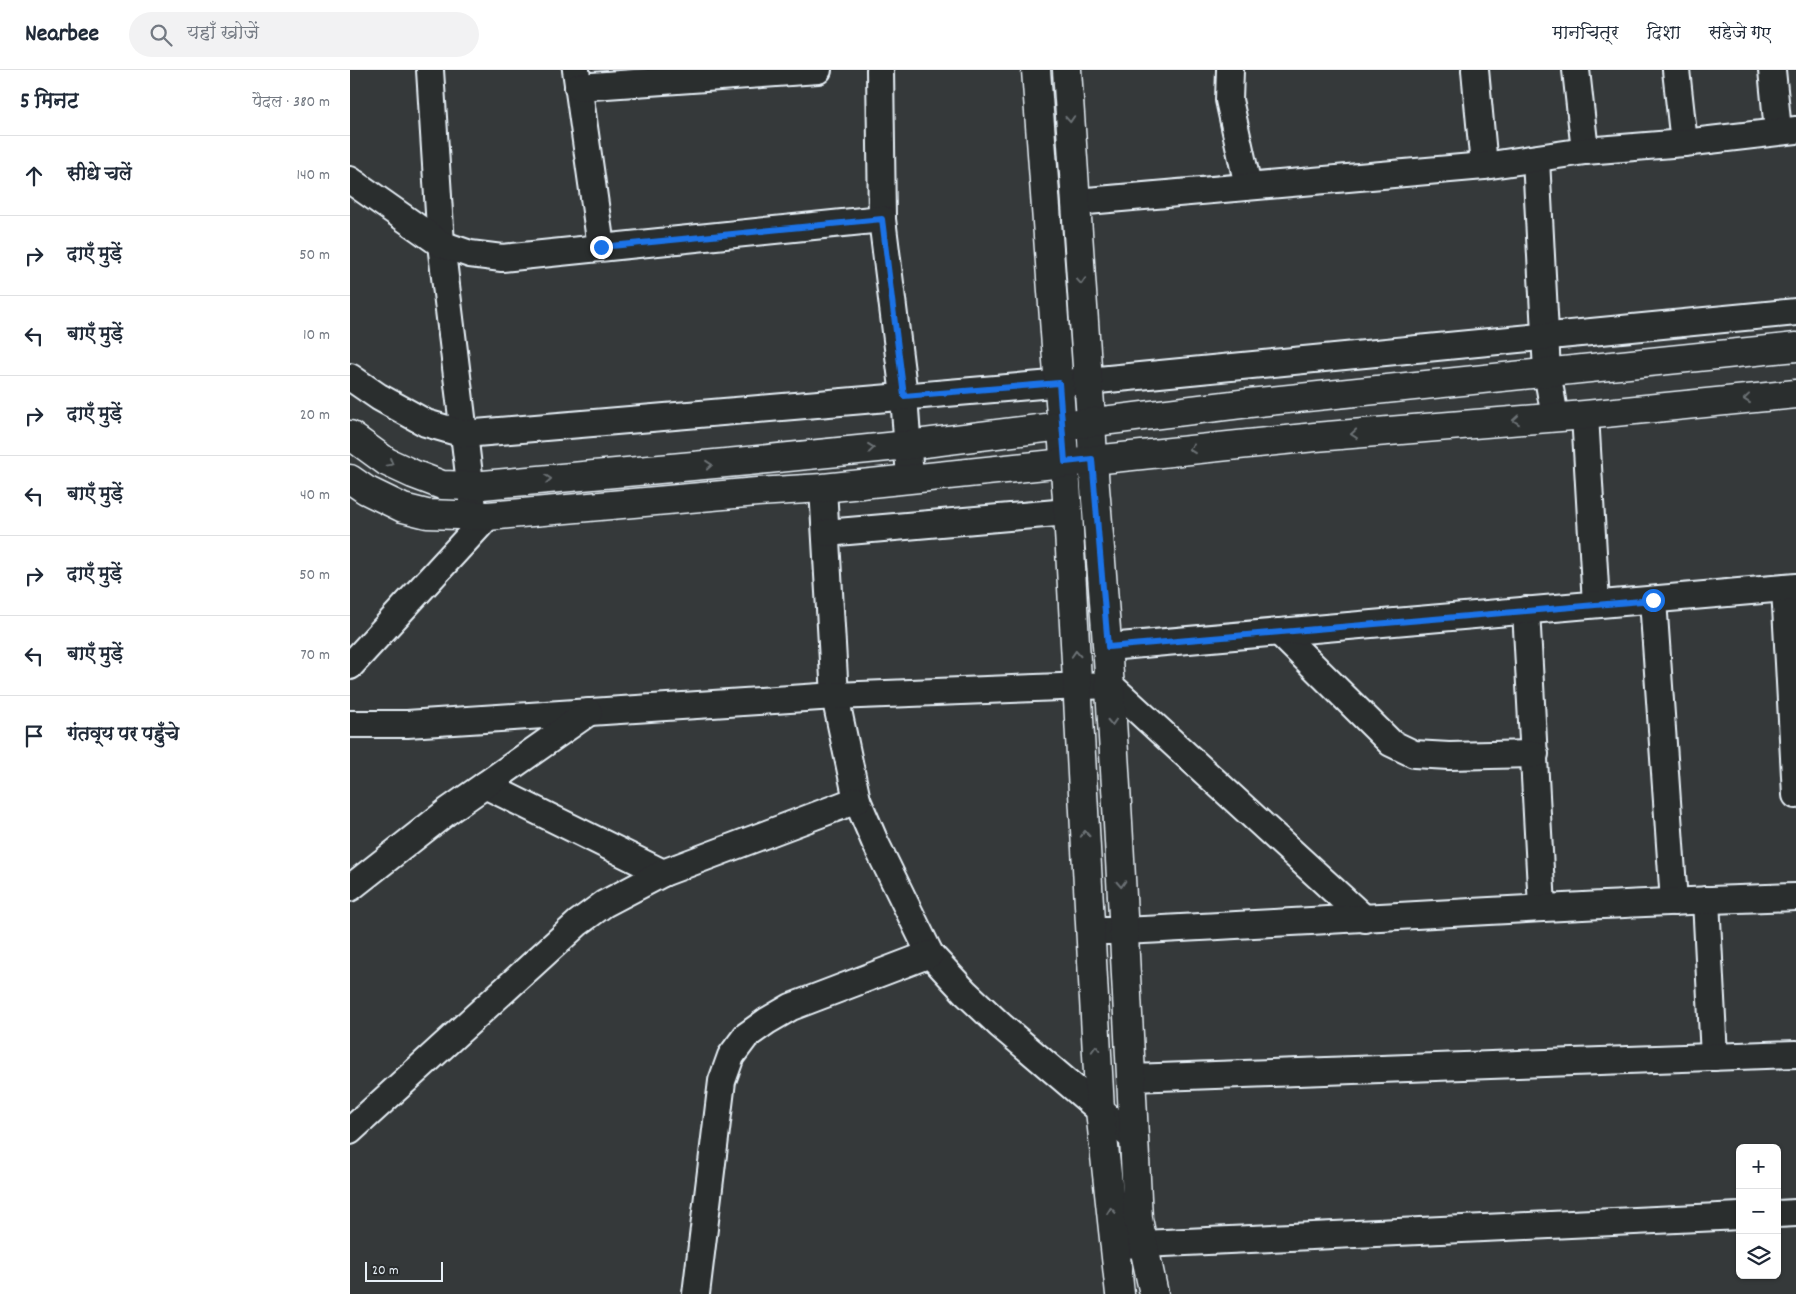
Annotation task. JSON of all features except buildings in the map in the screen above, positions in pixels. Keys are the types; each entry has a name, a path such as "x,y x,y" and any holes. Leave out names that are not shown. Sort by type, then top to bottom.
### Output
{"street":[{"path":"430,70 441,244 471,486 481,516"},
{"path":"601,247 577,79 818,70"},
{"path":"880,70 882,219 904,396 910,478"},
{"path":"1036,70 1065,462 1100,1110 1120,1294"},
{"path":"1067,70 1092,421 1092,459 1108,647 1138,1219 1154,1294"},
{"path":"1230,70 1229,100 1248,186"},
{"path":"1475,70 1484,166"},
{"path":"1576,70 1585,151"},
{"path":"1676,70 1684,143"},
{"path":"1076,202 1484,166 1585,151 1684,143 1787,131 1772,70"},
{"path":"1536,159 1548,372 1555,417"},
{"path":"350,180 441,244 470,254 502,258 882,219"},
{"path":"350,377 379,397 426,423 464,434 1088,381 1796,312"},
{"path":"350,435 387,462 413,474 442,485 471,486 908,445 1092,421 1796,347"},
{"path":"350,479 366,490 403,508 427,514 481,516 823,488 1315,437 1585,415 1796,394"},
{"path":"1585,415 1596,604"},
{"path":"823,488 835,696 857,800 930,954 965,992 1000,1025 1134,1140"},
{"path":"826,533 1068,512"},
{"path":"350,666 481,516"},
{"path":"1108,647 1790,588 1796,795"},
{"path":"1653,600 1674,902"},
{"path":"1526,610 1542,908"},
{"path":"1279,632 1391,744 1414,754 1449,756 1535,754"},
{"path":"350,724 406,724 835,696 1110,685 1365,919"},
{"path":"350,888 448,811 588,712"},
{"path":"484,785 664,873"},
{"path":"350,1131 578,923 604,904 664,873 857,800"},
{"path":"1090,931 1123,931 1542,908 1796,897"},
{"path":"1706,900 1714,1057"},
{"path":"696,1294 722,1081 731,1056 746,1036 791,1007 930,954"},
{"path":"1131,1078 1796,1054"},
{"path":"1781,1214 1796,1213"},
{"path":"1114,1245 1736,1216"}],"route":[{"path":"601,247 882,219 904,396 1059,383 1065,462 1092,459 1108,647 1653,600"}]}
